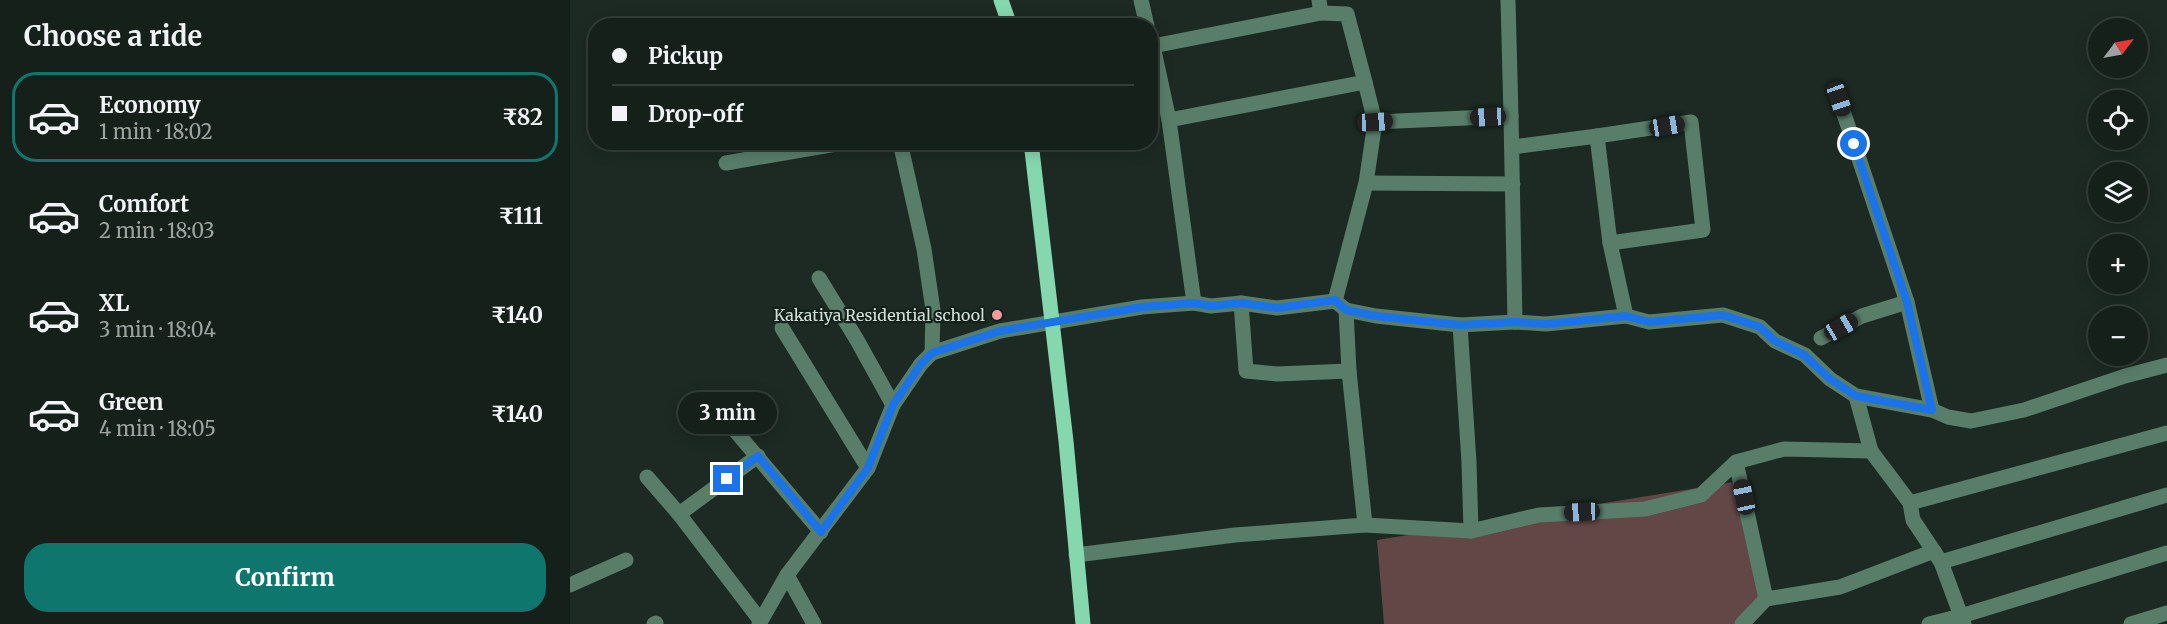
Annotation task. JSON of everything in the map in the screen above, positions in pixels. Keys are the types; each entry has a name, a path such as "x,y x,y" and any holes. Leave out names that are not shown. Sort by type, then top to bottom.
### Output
{"main road":[{"path":"1001,0 1007,18"},
{"path":"1032,150 1066,441 1083,624"}],"street":[{"path":"1141,0 1145,18"},
{"path":"1508,0 1515,322"},
{"path":"1158,41 1320,7 1347,14 1375,122 1366,183 1340,305 1365,525"},
{"path":"1158,70 1169,120 1194,303"},
{"path":"1169,120 1365,82"},
{"path":"1839,99 1907,302 1932,410"},
{"path":"1375,122 1511,116"},
{"path":"1512,147 1691,122 1703,230 1610,243"},
{"path":"1596,136 1610,243 1626,316"},
{"path":"726,163 802,150"},
{"path":"902,150 924,249 933,310 932,353"},
{"path":"1366,183 1513,184"},
{"path":"819,278 893,405"},
{"path":"1821,338 1862,316 1907,302"},
{"path":"647,477 679,514 759,622 787,575 868,468 893,405 921,364 932,353 1000,331 1052,321 1142,307 1194,303 1211,306 1241,303 1277,308 1340,305 1376,316 1460,325 1515,322 1546,324 1626,316 1649,322 1723,315 1760,327 1775,341 1804,355 1830,379 1856,396 1932,410 1948,417 1971,421 2024,410 2125,376 2167,365"},
{"path":"1241,303 1246,371 1277,374 1349,371"},
{"path":"1460,325 1471,531"},
{"path":"782,328 868,468"},
{"path":"1856,396 1871,451 1910,502 1913,520 1938,556 1963,620"},
{"path":"721,414 821,532"},
{"path":"1910,502 2167,433"},
{"path":"1076,555 1235,535 1365,525 1471,531 1539,515 1645,509 1701,495 1736,462 1784,449 1871,451"},
{"path":"679,514 758,456"},
{"path":"1736,462 1766,599"},
{"path":"1742,624 1766,599 1840,587 1938,556 2167,495"},
{"path":"1929,624 1963,620 2167,553"},
{"path":"570,585 626,560"},
{"path":"787,575 813,624"},
{"path":"2131,624 2167,613"}],"shaded area":[{"path":"1740,481 1766,599 1742,624 1384,624 1377,540"}],"place":[{"name":"Kakatiya Residential school","path":"997,315"}],"route":[{"path":"727,479 758,456 821,532 868,468 893,405 921,364 932,353 1000,331 1052,321 1142,307 1194,303 1211,306 1241,303 1277,308 1335,300 1346,310 1376,316 1460,325 1515,322 1546,324 1626,316 1649,322 1723,315 1760,327 1775,341 1804,355 1830,379 1856,396 1932,410 1907,302 1854,144"}]}
